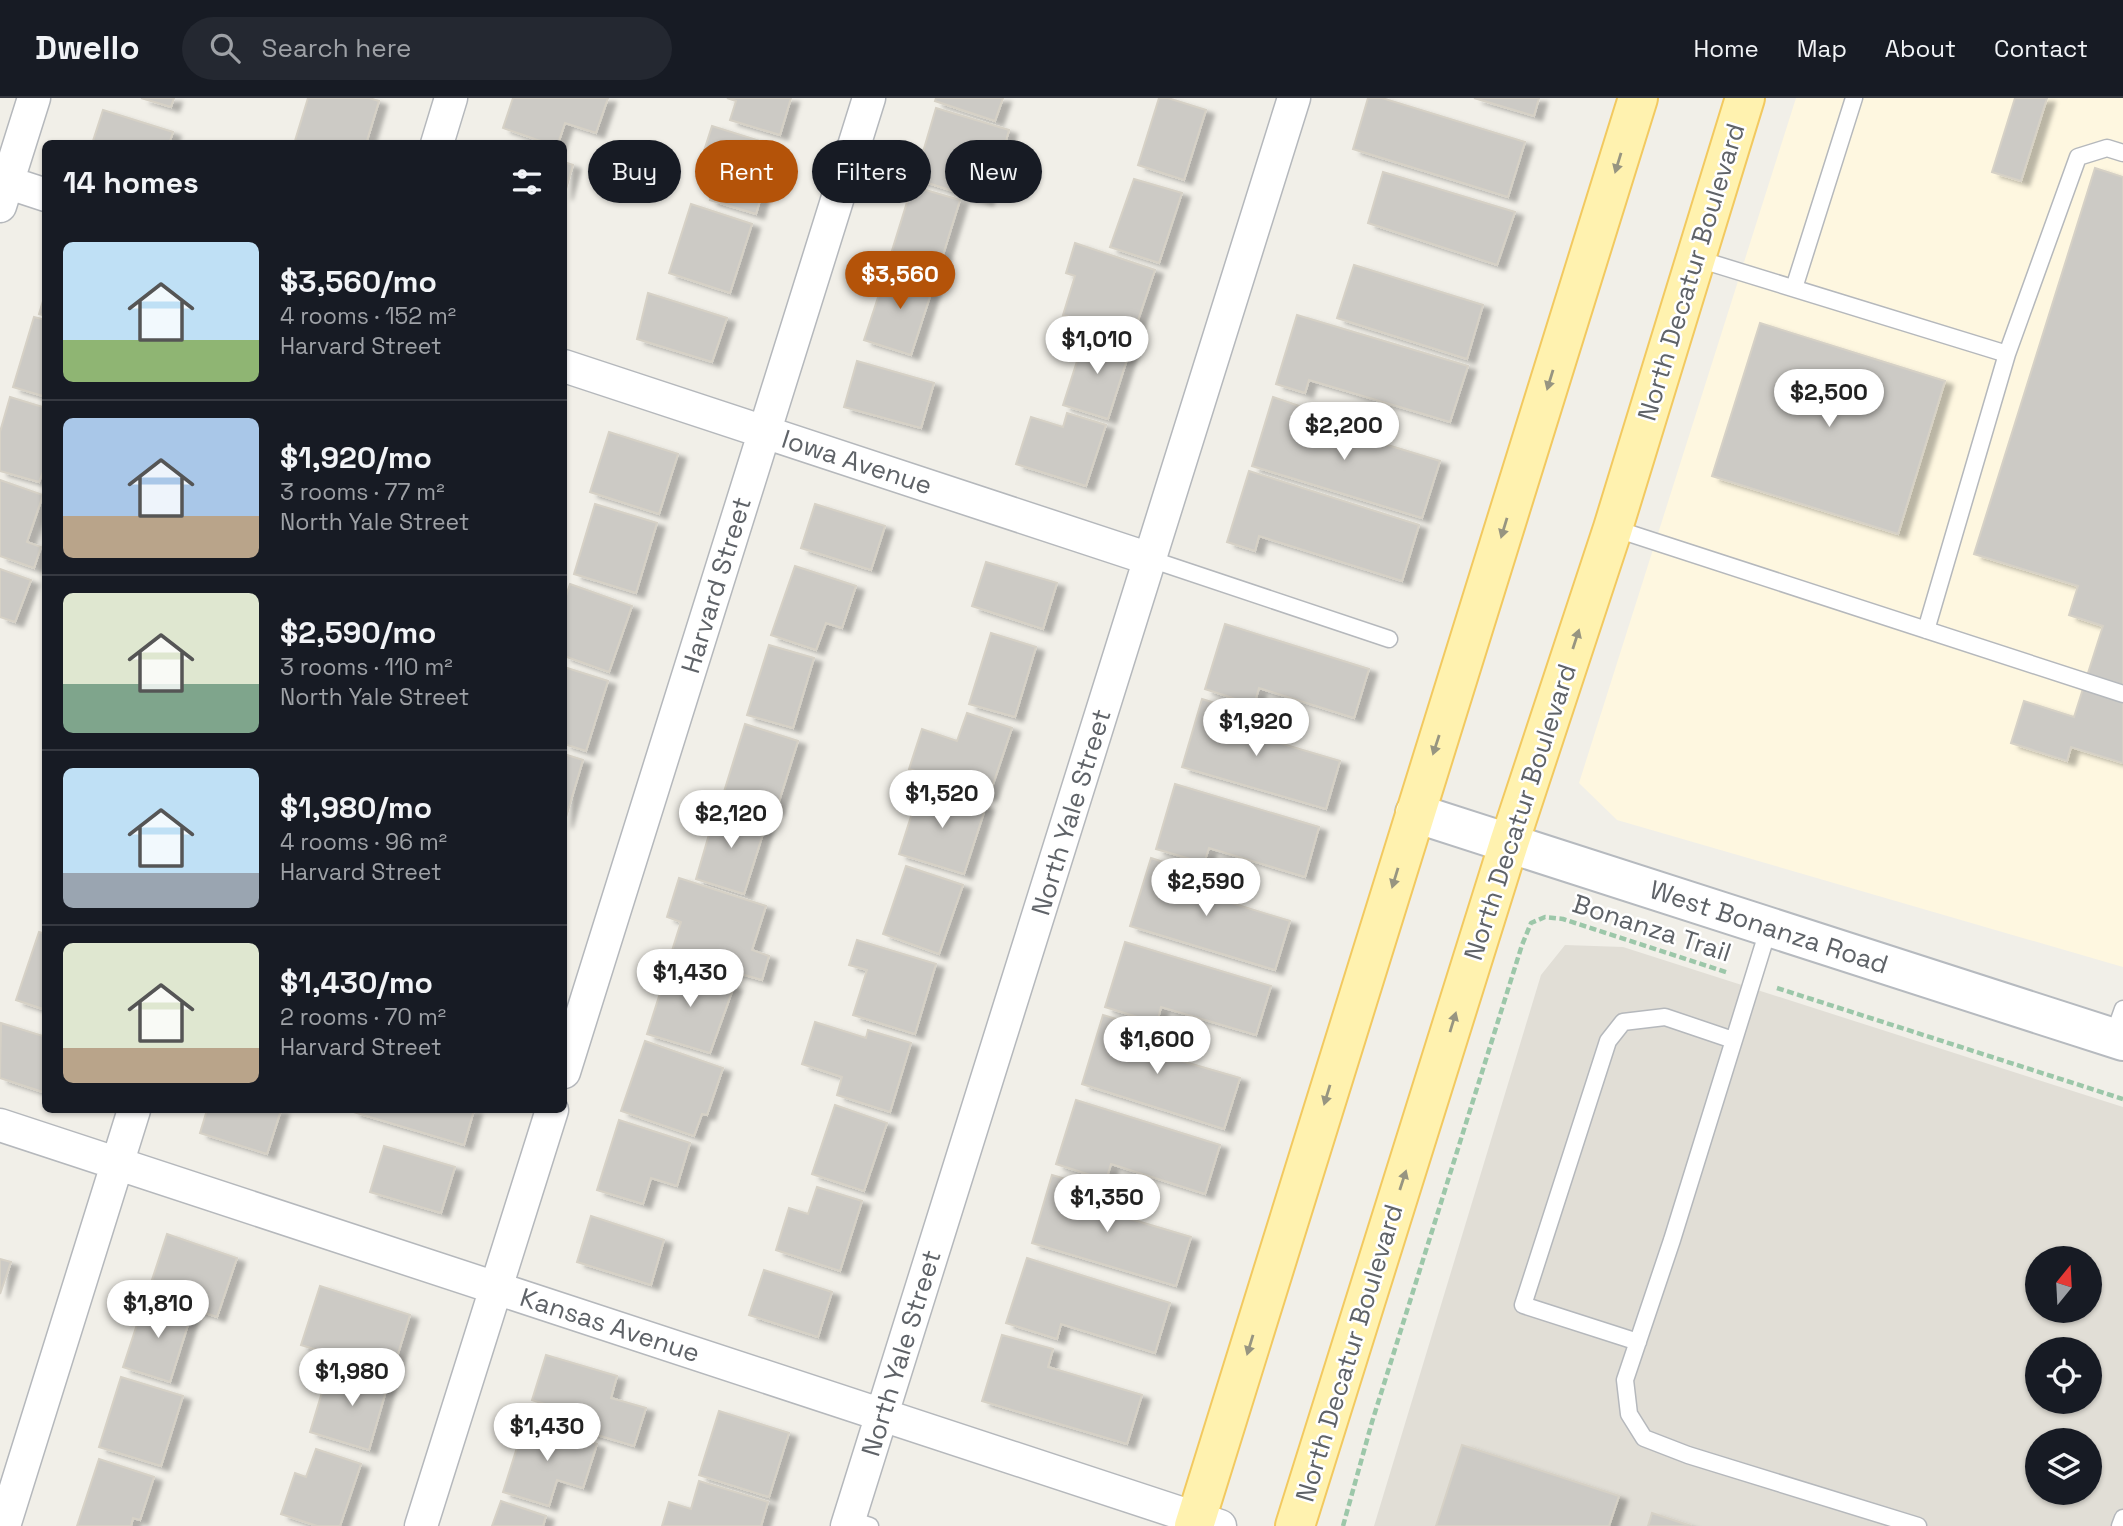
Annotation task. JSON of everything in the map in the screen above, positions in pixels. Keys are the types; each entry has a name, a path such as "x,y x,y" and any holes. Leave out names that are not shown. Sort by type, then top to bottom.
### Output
{"main road":[{"path":"1204,1523 1415,813 1638,98"},
{"name":"North Decatur Boulevard","path":"1295,1526 1509,843 1613,528 1745,98"}],"street":[{"path":"34,98 2,190 42,195"},
{"path":"438,140 452,98"},
{"name":"Harvard Street","path":"567,1062 869,98"},
{"name":"North Yale Street","path":"855,1524 881,1415 1294,98"},
{"name":"Iowa Avenue","path":"567,367 1150,559"},
{"name":"West Bonanza Road","path":"1415,813 1769,927 2120,1029"},
{"path":"4,1526 133,1113"},
{"path":"421,1526 551,1113"},
{"name":"Kansas Avenue","path":"0,1125 1204,1523"}],"lane":[{"path":"1794,288 1854,98"},
{"path":"1926,630 2007,354 2078,157 2107,148 2123,153"},
{"path":"1694,258 2007,354"},
{"path":"1613,528 2123,694"},
{"path":"1150,559 1389,639"},
{"path":"1769,927 1625,1380 1629,1414 1644,1438 1688,1455 1918,1526"},
{"path":"1638,1342 1522,1305 1608,1041 1623,1022 1665,1017 1733,1040"},
{"path":"2120,1526 2123,1518"}],"path":[{"name":"Bonanza Trail","path":"1343,1526 1372,1422 1531,923 1545,917 1563,919 2123,1099"}],"shaded area":[{"path":"1796,98 2123,98 2123,967 1617,820 1579,783"},
{"path":"1565,945 1623,947 2123,1107 2123,1526 1374,1526 1541,975"}],"building":[{"path":"141,98 174,98 171,107"},
{"path":"308,98 369,98 379,101 367,140 295,140"},
{"path":"513,98 608,98 596,133 565,123 559,140 538,140 503,128"},
{"path":"727,98 791,98 780,135 730,120 736,101"},
{"path":"936,98 1003,98 995,121 935,101"},
{"path":"1159,98 1168,98 1206,110 1184,180 1138,165"},
{"path":"1368,98 1382,98 1525,142 1508,197 1353,149"},
{"path":"1474,98 1539,98 1534,116"},
{"path":"2015,98 2047,98 2021,181 1992,172"},
{"path":"936,108 1009,130 1006,140 945,140 945,188 931,184 931,140 927,140"},
{"path":"103,110 173,132 170,140 93,140"},
{"path":"712,126 757,140 708,140"},
{"path":"567,163 573,165 567,186"},
{"path":"2095,168 2123,177 2123,763 2071,747 2067,761 2011,743 2024,701 2074,717 2103,626 2069,615 2078,586 1974,554"},
{"path":"1383,172 1515,212 1497,265 1368,223"},
{"path":"1134,179 1182,193 1159,263 1110,247"},
{"path":"931,192 945,196 945,203 959,203 938,271 890,257 907,203 931,203"},
{"path":"720,203 759,203 756,214"},
{"path":"691,204 752,224 730,293 669,273"},
{"path":"1075,243 1155,270 1132,338 1063,315 1075,276 1066,273"},
{"path":"1354,265 1483,305 1467,359 1337,318"},
{"path":"888,267 935,281 911,355 864,340"},
{"path":"648,293 727,318 712,362 637,339"},
{"path":"1297,315 1468,366 1450,422 1309,380 1305,393 1276,384"},
{"path":"34,317 42,319 42,396 13,387"},
{"path":"1760,323 1945,381 1898,534 1712,476"},
{"path":"1086,333 1131,347 1108,419 1063,405"},
{"path":"857,361 934,383 921,428 844,407"},
{"path":"10,397 42,407 42,474 39,482 0,471 0,432"},
{"path":"1273,397 1299,406 1296,417 1440,461 1422,518 1252,466"},
{"path":"1067,413 1106,425 1086,486 1016,464 1031,417 1063,427"},
{"path":"609,432 678,454 659,514 590,492"},
{"path":"1249,471 1419,525 1402,581 1259,536 1255,551 1227,542"},
{"path":"0,480 42,495 42,498 27,542 41,547 34,568 0,556"},
{"path":"595,504 657,523 636,593 574,574"},
{"path":"815,504 885,526 871,570 801,548"},
{"path":"986,562 1057,583 1043,629 972,606"},
{"path":"795,566 856,586 842,628 826,623 816,650 771,635"},
{"path":"0,569 31,580 15,622 0,617"},
{"path":"570,584 632,606 609,672 567,657 567,593"},
{"path":"1225,624 1369,669 1354,718 1259,688 1254,705 1205,689"},
{"path":"991,633 1036,647 1015,717 969,704"},
{"path":"769,645 814,658 793,728 747,715"},
{"path":"567,668 608,681 586,751 567,745"},
{"path":"1202,699 1251,714 1246,733 1340,761 1326,809 1182,767"},
{"path":"967,713 1012,728 989,796 909,769 922,729 957,741"},
{"path":"745,724 798,741 776,811 723,795"},
{"path":"567,755 583,760 567,814"},
{"path":"1175,784 1319,827 1305,877 1209,848 1204,863 1156,849"},
{"path":"921,785 986,806 964,874 899,854"},
{"path":"717,807 767,821 744,894 696,879"},
{"path":"1151,858 1201,874 1196,892 1290,921 1275,970 1130,926"},
{"path":"906,866 963,885 939,954 883,934"},
{"path":"679,878 766,906 752,950 769,956 762,980 671,954 681,922 667,917"},
{"path":"39,932 42,933 42,1009 16,1000"},
{"path":"857,940 936,964 915,1034 853,1015 867,970 849,965"},
{"path":"1125,942 1271,986 1256,1035 1161,1007 1157,1023 1105,1007"},
{"path":"669,965 734,986 710,1053 647,1034"},
{"path":"1103,1015 1153,1030 1147,1051 1240,1078 1224,1129 1082,1084"},
{"path":"815,1022 866,1038 868,1030 911,1043 890,1112 837,1095 842,1077 802,1064"},
{"path":"1,1023 42,1036 42,1092 0,1078"},
{"path":"645,1041 723,1068 707,1115 702,1114 694,1136 621,1111"},
{"path":"1076,1100 1220,1145 1205,1194 1111,1164 1106,1180 1056,1164"},
{"path":"835,1105 887,1123 864,1191 812,1174"},
{"path":"206,1113 280,1113 267,1154 200,1133"},
{"path":"356,1113 473,1113 464,1145"},
{"path":"619,1120 690,1143 677,1186 651,1178 643,1204 597,1190"},
{"path":"384,1146 455,1167 441,1213 370,1192"},
{"path":"1052,1175 1103,1190 1097,1209 1191,1237 1176,1286 1032,1243"},
{"path":"817,1187 862,1201 840,1271 776,1250 789,1208 808,1214"},
{"path":"591,1216 664,1240 651,1285 577,1262"},
{"path":"167,1234 237,1258 217,1317 166,1300 170,1287 152,1280"},
{"path":"1027,1258 1170,1303 1155,1353 1061,1324 1057,1339 1006,1323"},
{"path":"0,1259 11,1262 0,1294"},
{"path":"764,1270 832,1292 818,1337 749,1315"},
{"path":"320,1286 410,1315 392,1373 301,1345"},
{"path":"146,1297 192,1312 170,1382 123,1367"},
{"path":"1002,1335 1053,1349 1048,1367 1142,1395 1127,1444 982,1401"},
{"path":"546,1355 617,1376 611,1398 646,1408 634,1446 560,1424 564,1410 532,1400"},
{"path":"344,1364 390,1377 369,1450 310,1432 323,1389 336,1393"},
{"path":"121,1377 183,1396 161,1466 99,1447"},
{"path":"719,1411 789,1433 769,1497 699,1475"},
{"path":"525,1422 597,1444 583,1488 557,1480 549,1506 503,1492"},
{"path":"1462,1445 1619,1496 1609,1526 1436,1526"},
{"path":"316,1449 361,1464 340,1526 317,1526 281,1514 295,1473 306,1477"},
{"path":"99,1459 154,1477 140,1520 133,1518 131,1526 77,1526"},
{"path":"699,1481 768,1502 761,1526 662,1526 669,1502 691,1509"},
{"path":"501,1501 546,1516 543,1526 492,1526"},
{"path":"1652,1513 1691,1526 1648,1526"}]}
